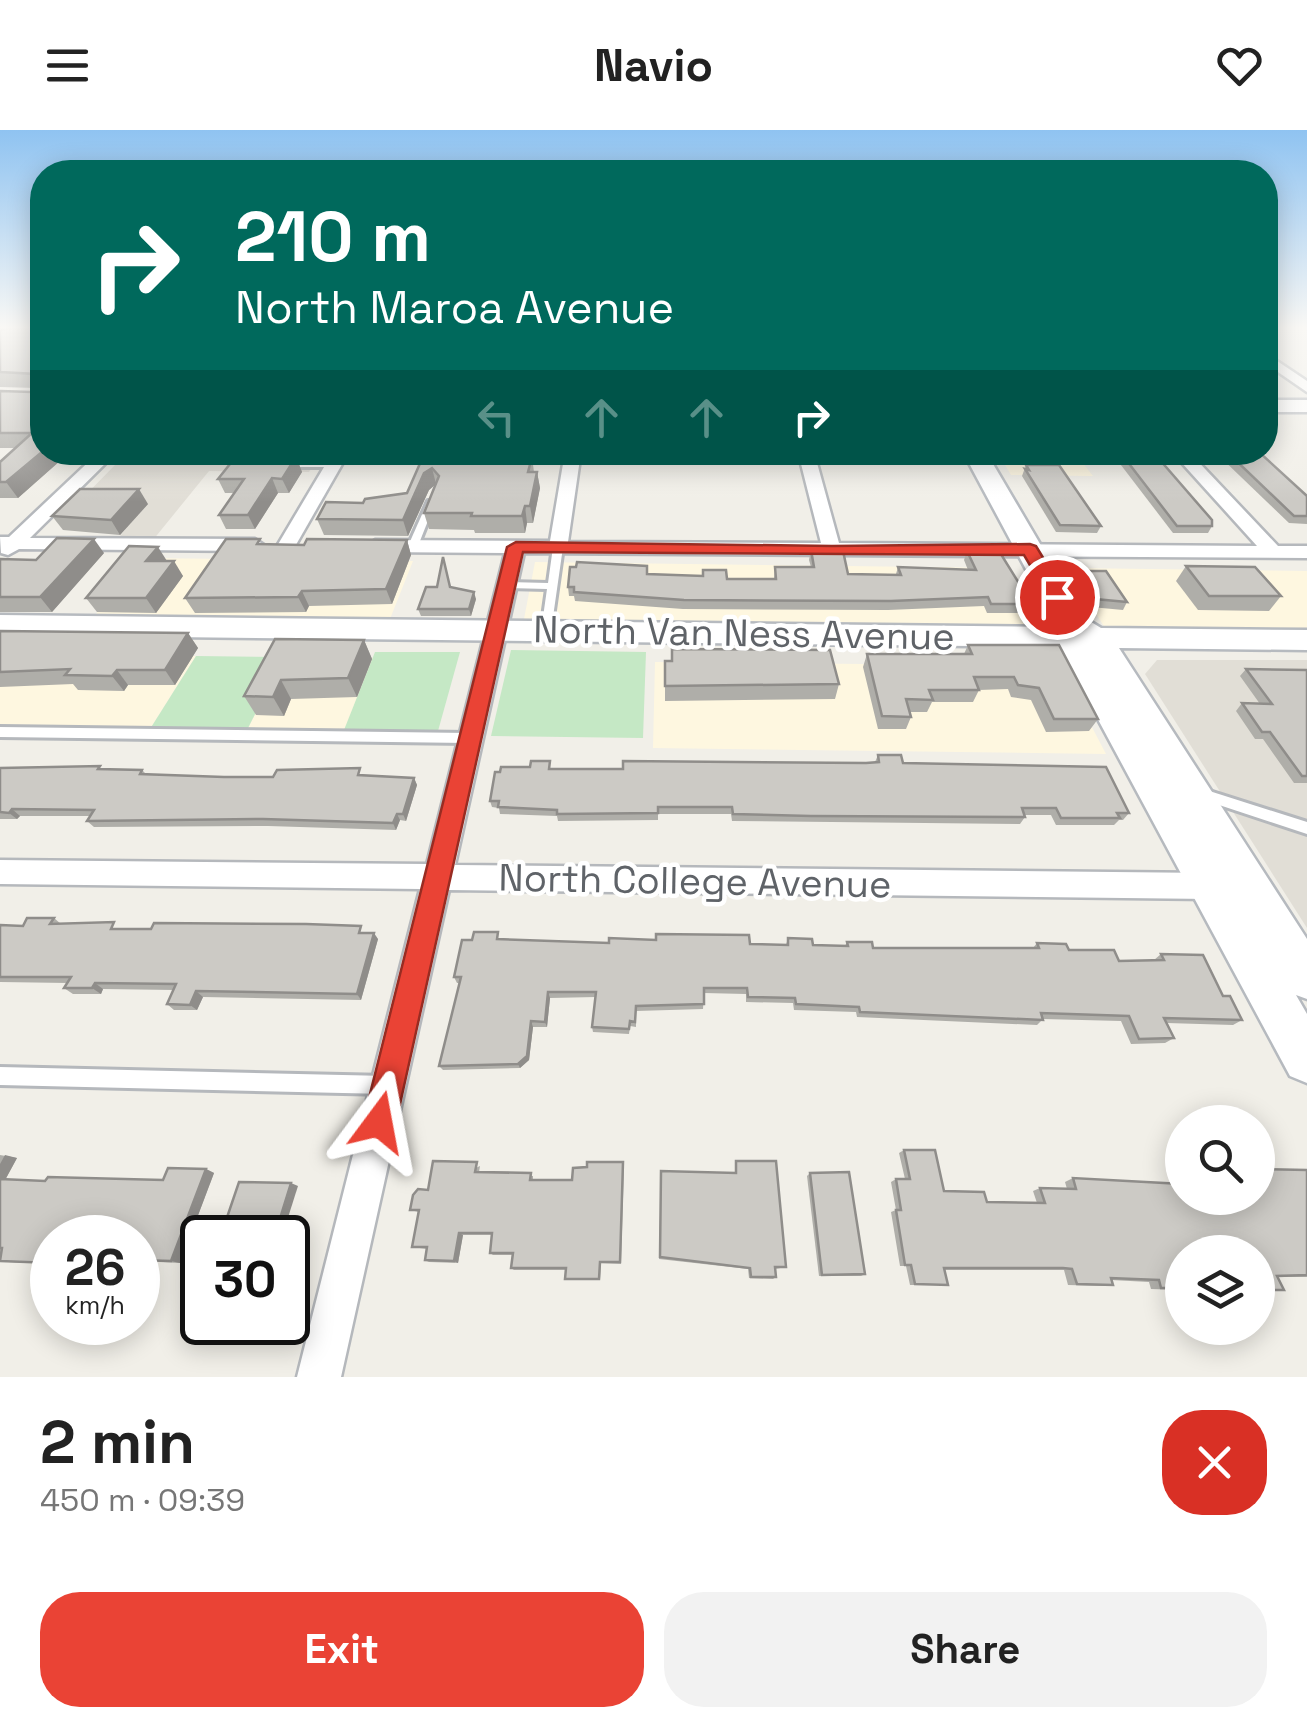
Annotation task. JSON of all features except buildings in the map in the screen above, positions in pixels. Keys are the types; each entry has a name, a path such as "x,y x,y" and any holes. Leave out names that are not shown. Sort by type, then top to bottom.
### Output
{"main road":[{"path":"1278,406 1307,406"},
{"path":"981,465 1080,634 1210,886 1307,1058"},
{"name":"North Van Ness Avenue","path":"0,625 1080,634 1307,640"},
{"path":"1080,634 1191,790 1307,978"}],"street":[{"path":"5,548 95,465"},
{"path":"5,548 295,546 335,465"},
{"path":"558,547 571,465"},
{"path":"809,465 832,552"},
{"path":"1192,465 1273,552"},
{"path":"358,546 832,552 1307,552"},
{"path":"319,1377 516,547"},
{"name":"North College Avenue","path":"0,872 1210,886"}],"lane":[{"path":"413,546 436,491"},
{"path":"546,630 558,547"},
{"path":"506,585 553,586"},
{"path":"0,732 468,738"},
{"path":"1191,790 1307,828"},
{"path":"0,1076 388,1085"}],"shaded area":[{"path":"115,465 313,465 309,472 209,471 153,540 117,540 135,517 65,516"},
{"path":"1005,465 1084,465 1093,476 1011,475"},
{"path":"141,558 413,561 388,624 91,620"},
{"path":"535,562 1008,568 1041,630 523,624"},
{"path":"1068,568 1307,571 1307,635 1108,633"},
{"path":"0,653 196,656 145,737 0,734"},
{"path":"284,657 373,658 341,739 243,738"},
{"path":"1157,660 1307,660 1307,928 1145,674"},
{"path":"655,662 1060,666 1106,754 653,748"}],"green space":[{"path":"511,650 646,652 643,738 491,736"},
{"path":"375,652 460,652 438,731 344,730"},
{"path":"196,656 284,657 243,738 145,737"}],"route":[{"path":"379,1122 516,547 832,552 1030,550 1057,597"}]}
